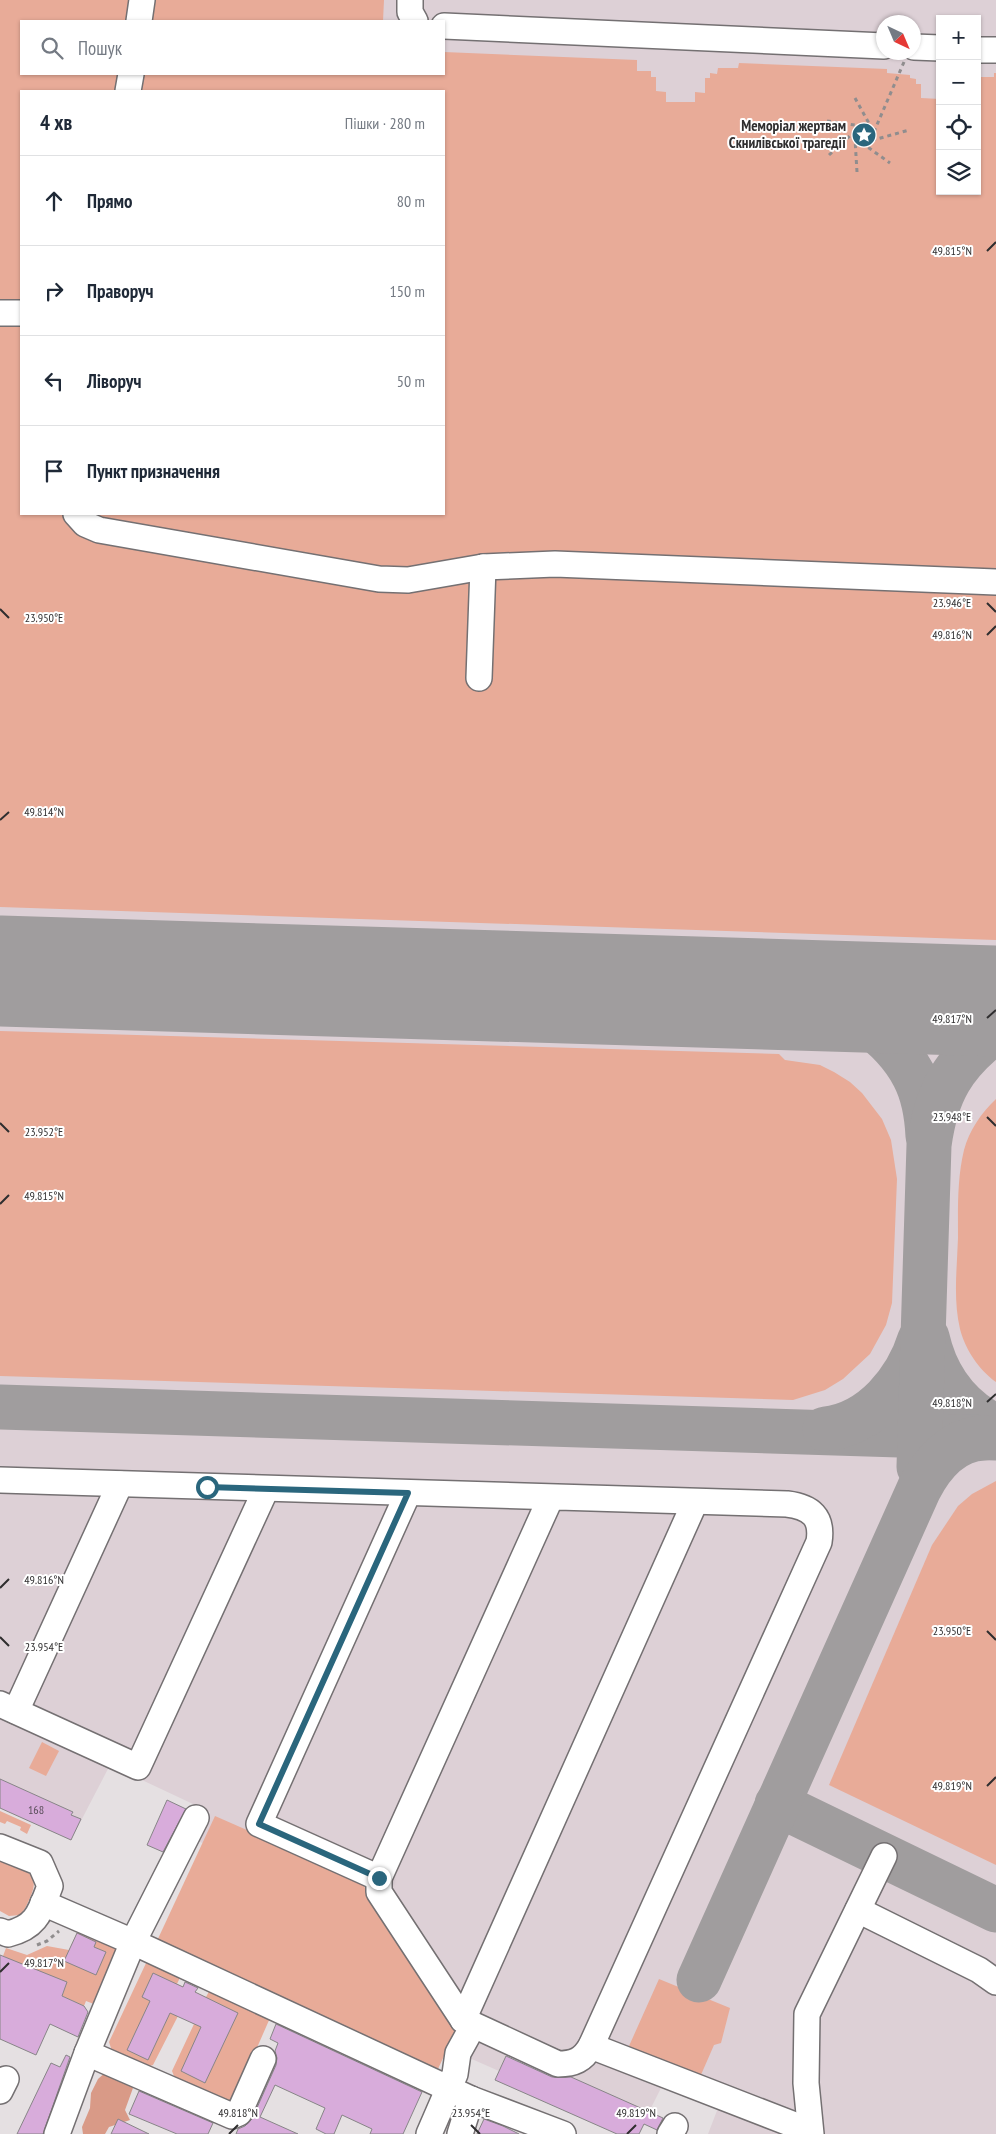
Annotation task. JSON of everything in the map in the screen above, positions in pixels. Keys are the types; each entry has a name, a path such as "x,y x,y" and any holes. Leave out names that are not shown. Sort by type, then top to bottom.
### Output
{"lane":[{"path":"139,20 142,0"},
{"path":"410,0 410,12 414,20"},
{"path":"445,26 876,46"},
{"path":"921,52 936,49"},
{"path":"981,50 996,50"},
{"path":"128,90 131,75"},
{"path":"0,313 20,313"},
{"path":"77,515 85,524 98,530 379,579 408,580 483,567 555,564 996,582"},
{"path":"479,678 483,567"},
{"path":"0,1480 551,1497 800,1506 811,1512 819,1524 819,1542 591,2046 587,2053 576,2062 558,2064 468,2023 379,1892 379,1878 551,1497"},
{"path":"120,1484 8,1708 138,1767 266,1488"},
{"path":"379,1878 259,1824 408,1493"},
{"path":"460,2134 460,2094 455,2074 458,2053 468,2023 695,1502"},
{"path":"57,2134 87,2053 133,1942 196,1818"},
{"path":"0,1847 40,1863 50,1886 36,1920 28,1927 8,1934 0,1931"},
{"path":"591,2046 811,2133 806,2083 807,2014 884,1856"},
{"path":"43,1903 133,1942 460,2094 563,2134"},
{"path":"858,1910 979,1970 996,1982"},
{"path":"87,2053 232,2116 239,2113 263,2059"},
{"path":"429,2134 460,2094"}],"path":[{"path":"870,142 906,60"},
{"path":"855,98 874,131"},
{"path":"827,121 871,127"},
{"path":"828,154 860,126"},
{"path":"862,143 909,130"},
{"path":"854,132 857,172"},
{"path":"855,139 890,163"}],"shaded area":[{"path":"0,0 996,0 996,2134 708,2134 718,2108 662,2086 649,2112 509,2050 499,2071 458,2053 362,1915 198,1841 210,1812 110,1765 71,1840 0,1808"},
{"path":"0,0 384,0 383,20 20,20 20,75 445,75 445,52 637,60 637,71 651,71 651,77 656,77 656,91 666,92 666,102 695,102 695,92 705,93 705,78 710,78 710,73 717,74 718,68 738,68 739,63 887,69 887,73 910,75 910,78 916,79 916,84 921,84 921,98 936,99 936,195 981,195 981,77 994,77 994,73 996,73 996,940 0,907"},
{"path":"0,1031 779,1054 785,1060 820,1065 850,1082 862,1093 882,1119 891,1140 897,1179 892,1303 886,1325 870,1354 843,1379 825,1390 793,1400 0,1376"},
{"path":"996,1099 996,1382 978,1365 962,1337 958,1318 956,1284 959,1183 964,1150 976,1123"},
{"path":"996,1481 996,1865 829,1785 932,1545 958,1506 972,1494"},
{"path":"42,1742 59,1751 46,1776 29,1768"},
{"path":"0,1811 31,1825 27,1834 20,1830 21,1827 7,1821 5,1824 0,1822"},
{"path":"215,1816 360,1880 455,2032 438,2069 433,2071 156,1943"},
{"path":"0,1861 22,1869 32,1876 34,1882 33,1889 25,1909 20,1915 9,1916 0,1911"},
{"path":"80,1926 123,1947 99,2006 86,2001 84,2006 62,1996 66,1985 3,1956 6,1948 27,1955 47,1946 69,1950"},
{"path":"147,1961 182,1973 177,1984 206,1997 212,1986 270,2018 234,2100 229,2102 176,2081 172,2071 194,2024 178,2016 153,2065 146,2067 112,2051 109,2042"},
{"path":"659,1979 730,2008 721,2043 714,2045 697,2084 625,2055"},
{"path":"107,2071 118,2073 133,2088 125,2110 130,2120 109,2127 105,2134 83,2134 82,2127 90,2108 91,2093 98,2079"}],"building":[{"path":"0,1779 73,1812 71,1815 81,1819 71,1840 0,1808"},
{"path":"167,1800 186,1809 163,1852 147,1845"},
{"path":"77,1933 96,1942 94,1947 106,1952 96,1975 64,1961"},
{"path":"0,1955 67,1982 62,1996 84,2006 88,2012 78,2037 50,2024 36,2055 0,2039"},
{"path":"153,1973 183,1987 185,1982 198,1988 195,1992 238,2013 205,2083 181,2071 201,2027 170,2013 148,2060 127,2050 150,2001 142,1997"},
{"path":"276,2024 422,2092 403,2134 370,2134 372,2129 342,2115 334,2134 326,2134 316,2129 325,2108 275,2085 260,2117 298,2134 236,2134 238,2129 245,2126 252,2119 276,2065 275,2051 278,2043 270,2039"},
{"path":"66,2055 70,2057 43,2134 17,2134 51,2063 60,2067"},
{"path":"506,2056 552,2077 571,2077 663,2118 657,2130 644,2124 639,2134 617,2134 495,2080"},
{"path":"139,2091 213,2123 208,2134 177,2134 129,2114"},
{"path":"118,2119 149,2134 111,2134"},
{"path":"484,2119 503,2126 519,2134 477,2134"}],"taxiway":[{"path":"799,995 816,999 850,1013 866,1023 894,1047 905,1061 920,1090 926,1113 928,1136"},
{"path":"919,1467 929,1145 932,1126 936,1110 949,1080 968,1055 996,1031"},
{"path":"927,1337 936,1366 951,1390 970,1411 996,1427"},
{"path":"825,1429 858,1419 885,1398 897,1385 906,1370 920,1339"},
{"path":"0,1407 996,1438"},
{"path":"699,1980 919,1489 937,1462 953,1448 973,1439 984,1438"},
{"path":"777,1804 996,1910"}],"runway":[{"path":"0,971 996,1001"}],"place":[{"name":"Меморіал жертвам Скнилівської трагедії","path":"864,135"}],"route":[{"path":"207,1487 408,1493 259,1824 379,1878"}]}
